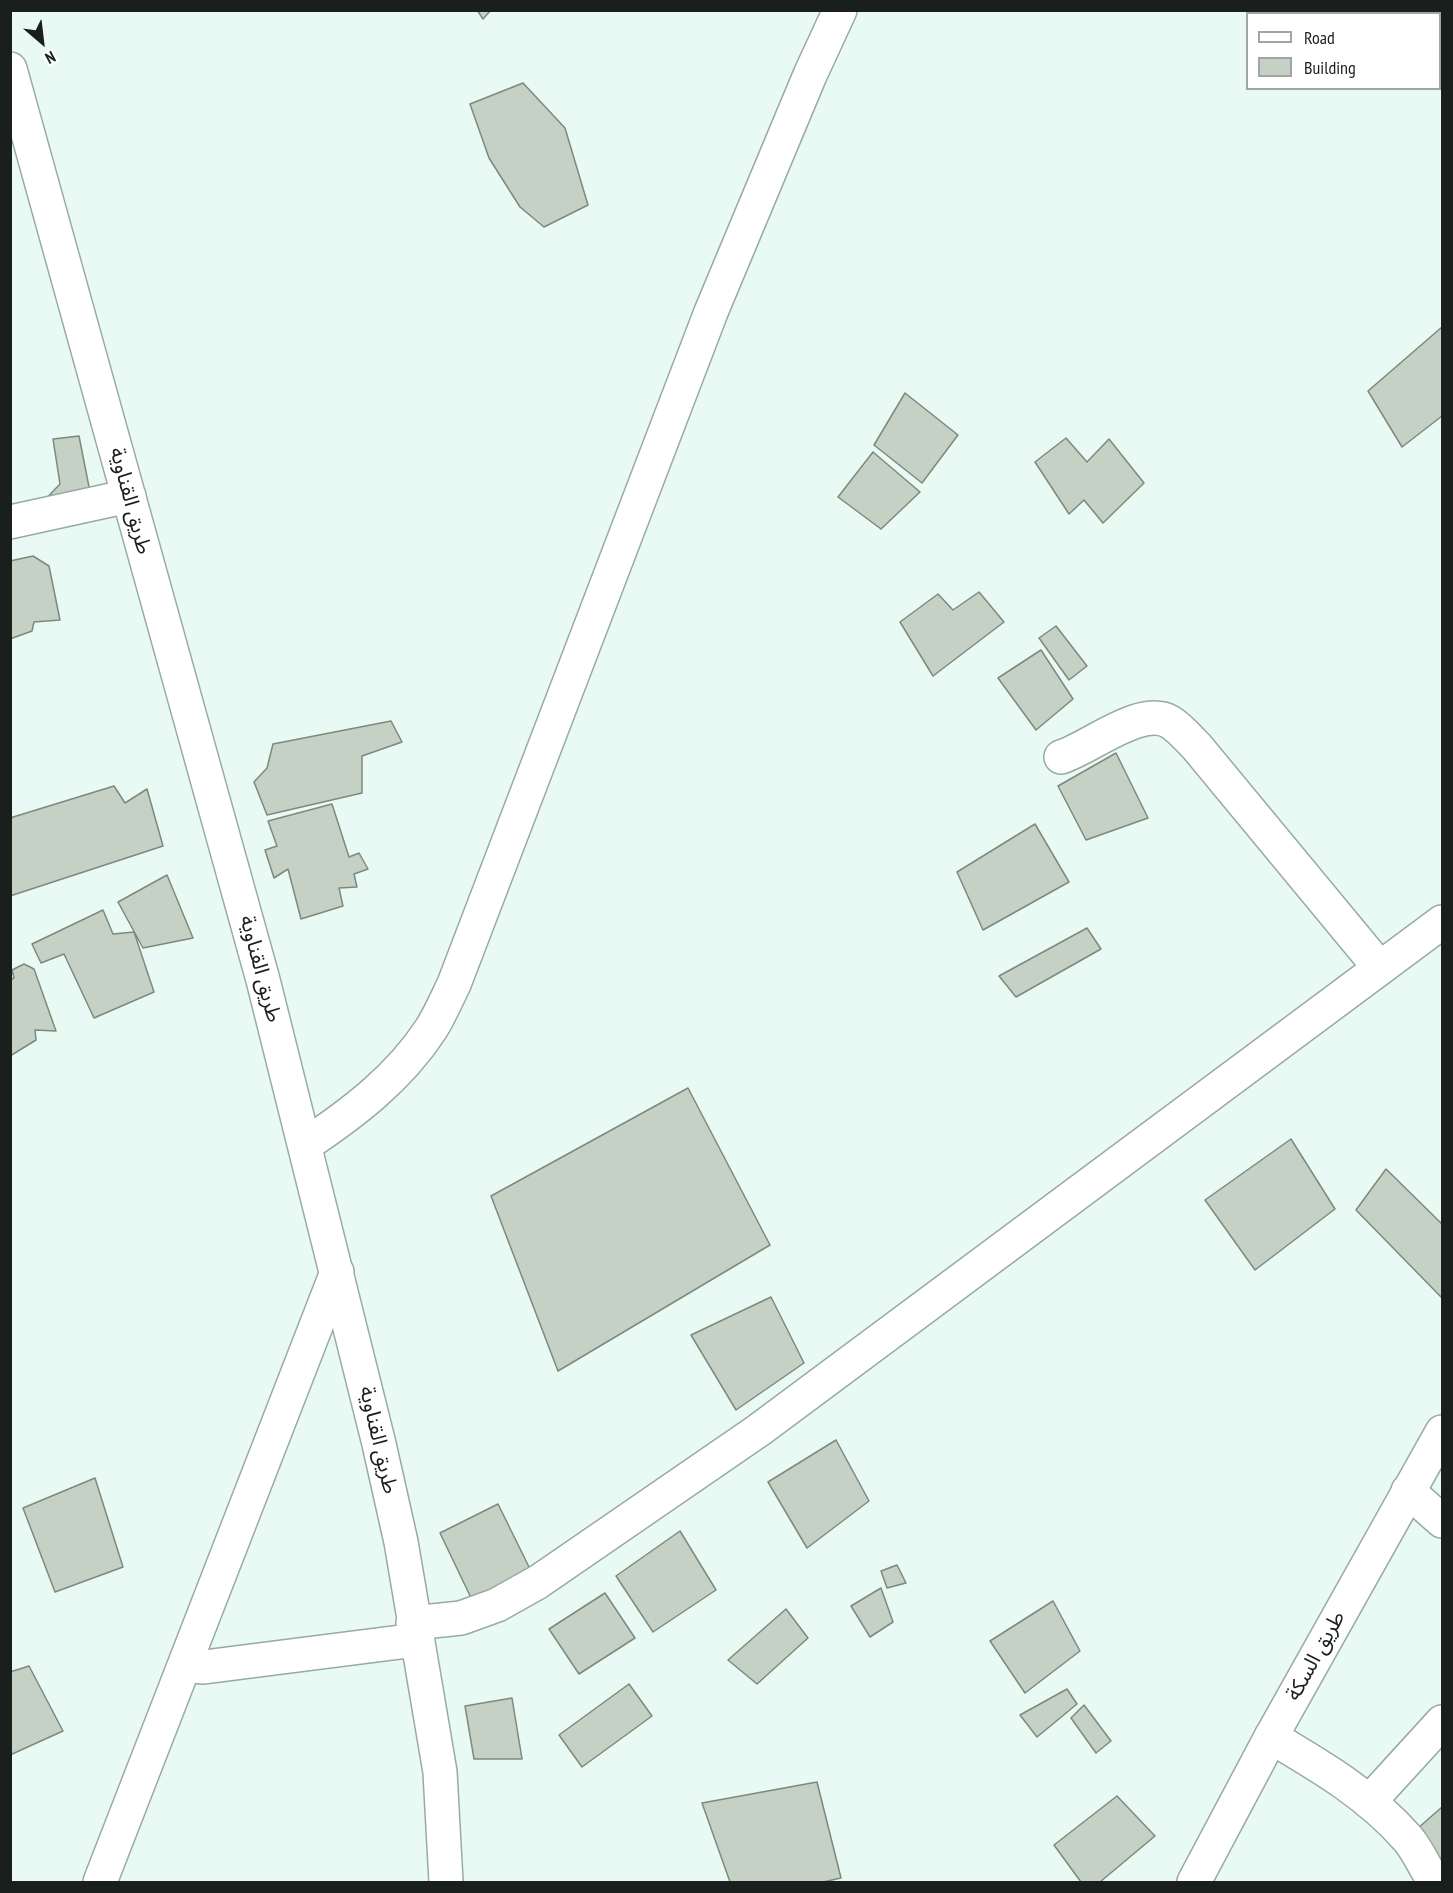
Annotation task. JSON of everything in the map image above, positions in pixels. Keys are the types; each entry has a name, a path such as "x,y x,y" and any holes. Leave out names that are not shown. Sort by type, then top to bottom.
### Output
{"street":[{"path":"305,1145 353,1113 398,1071 431,1029 454,984 711,312 810,75 840,10"},
{"name":"طريق القناوية","path":"10,69 263,980 337,1272 393,1509 440,1772 446,1882"},
{"path":"10,522 129,496"},
{"path":"1061,757 1076,752 1136,720 1157,717 1171,722 1197,747 1379,968"},
{"path":"186,1665 204,1667 414,1631 497,1605 538,1582 759,1430 1443,922"},
{"path":"100,1882 337,1272"},
{"name":"طريق السكة","path":"1194,1882 1271,1737 1443,1432"},
{"path":"1408,1491 1443,1521"},
{"path":"1369,1802 1443,1722"},
{"path":"1271,1737 1339,1778 1369,1802 1409,1840 1436,1882"}],"building":[{"path":"477,10 491,10 483,19"},
{"path":"1396,10 1431,10 1430,12 1398,12"},
{"path":"523,83 565,128 588,205 544,227 520,207 489,158 470,104"},
{"path":"1442,327 1442,416 1402,447 1368,391"},
{"path":"905,393 958,435 922,483 874,445"},
{"path":"79,436 91,497 38,507 60,484 53,439"},
{"path":"1066,438 1087,462 1109,439 1144,483 1103,523 1084,500 1069,514 1035,462"},
{"path":"873,452 920,492 881,529 838,497"},
{"path":"33,556 49,566 60,620 34,622 32,631 10,639 10,561"},
{"path":"979,592 1004,622 933,676 900,622 938,594 953,610"},
{"path":"1056,626 1087,666 1069,680 1039,638"},
{"path":"1041,650 1073,699 1036,730 998,678"},
{"path":"391,721 402,742 362,756 362,793 267,815 254,782 267,768 273,744"},
{"path":"1116,753 1148,818 1086,840 1058,786"},
{"path":"114,786 125,803 147,789 163,846 10,896 10,818"},
{"path":"332,804 349,857 359,853 368,869 354,874 357,887 339,888 343,906 301,919 288,869 274,878 265,850 277,846 268,821"},
{"path":"1035,824 1069,882 983,930 957,872"},
{"path":"167,875 193,938 143,948 118,902"},
{"path":"103,910 113,934 134,932 154,992 94,1018 64,954 41,963 32,944"},
{"path":"1087,928 1101,949 1016,997 999,976"},
{"path":"24,964 34,969 56,1031 35,1030 36,1040 10,1056 10,980 14,978 12,970"},
{"path":"688,1088 770,1245 558,1371 491,1196"},
{"path":"1291,1139 1335,1209 1255,1270 1205,1200"},
{"path":"1386,1169 1442,1224 1442,1298 1356,1210"},
{"path":"771,1297 804,1363 736,1410 691,1335"},
{"path":"836,1440 869,1501 807,1548 768,1482"},
{"path":"95,1478 123,1567 55,1592 23,1508"},
{"path":"498,1504 532,1573 473,1602 440,1533"},
{"path":"680,1531 716,1590 653,1632 616,1576"},
{"path":"897,1565 906,1583 887,1588 881,1571"},
{"path":"881,1588 893,1622 870,1637 851,1606"},
{"path":"605,1593 635,1638 579,1674 549,1629"},
{"path":"1053,1601 1080,1651 1025,1693 990,1641"},
{"path":"786,1609 808,1638 757,1684 728,1660"},
{"path":"29,1666 63,1731 10,1755 10,1672"},
{"path":"629,1684 652,1716 582,1767 559,1735"},
{"path":"1067,1689 1077,1704 1037,1737 1020,1715"},
{"path":"512,1698 522,1759 474,1759 465,1706"},
{"path":"1084,1705 1111,1741 1096,1753 1071,1718"},
{"path":"817,1782 841,1878 823,1882 730,1882 702,1803"},
{"path":"1117,1796 1155,1836 1100,1882 1081,1882 1054,1845"},
{"path":"1442,1807 1442,1857 1440,1860 1417,1829"}]}
